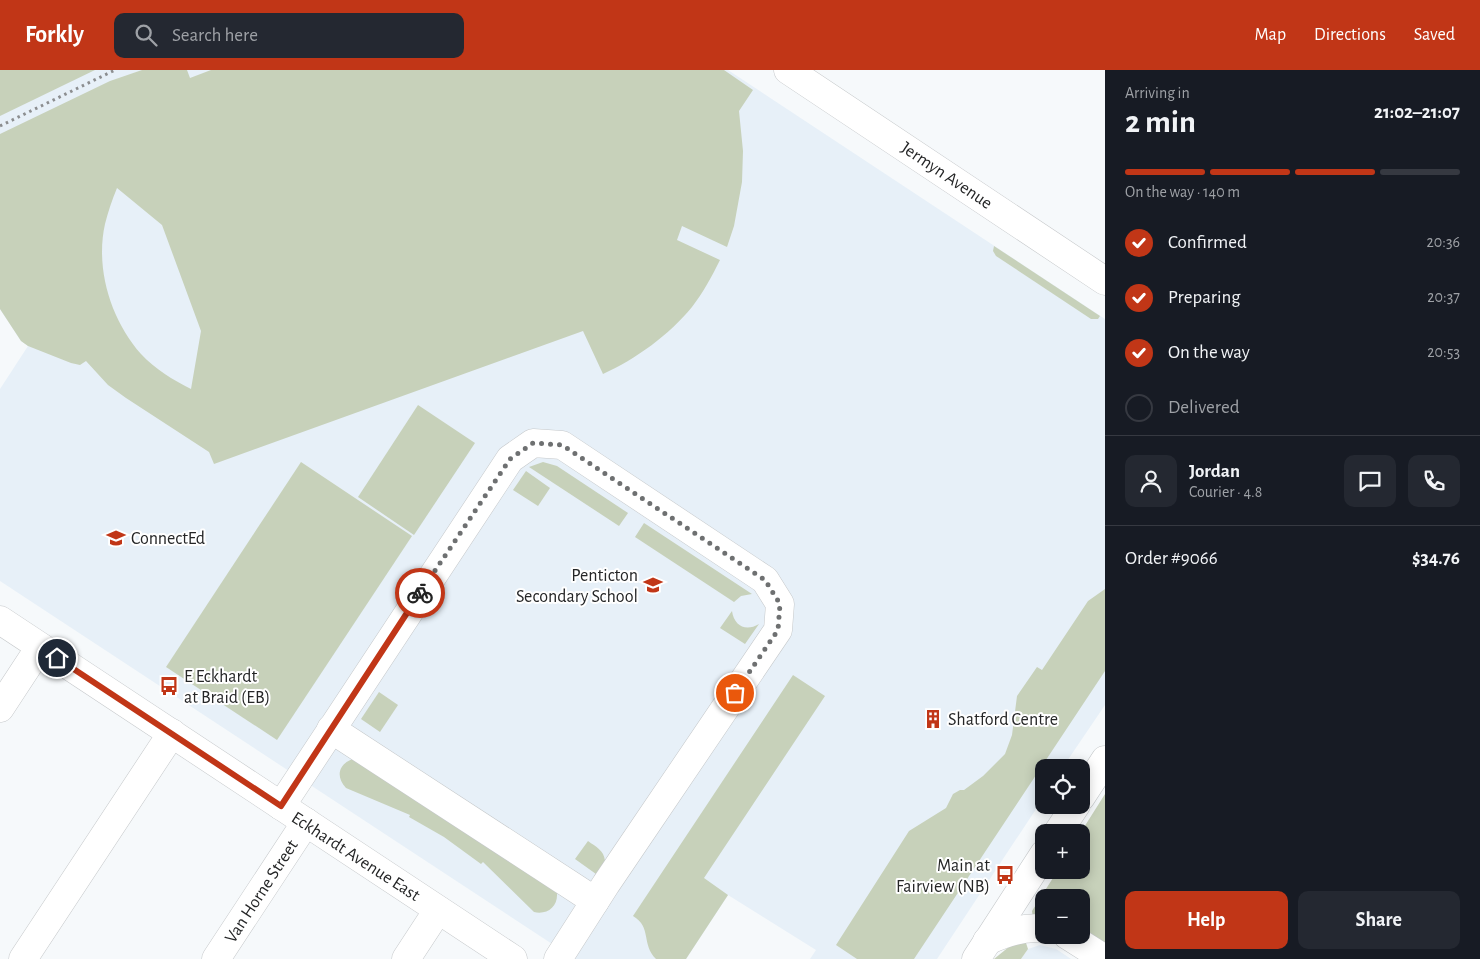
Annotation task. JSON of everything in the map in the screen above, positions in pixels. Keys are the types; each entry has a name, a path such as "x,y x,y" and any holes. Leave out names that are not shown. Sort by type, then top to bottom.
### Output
{"main road":[{"name":"Jermyn Avenue","path":"788,70 1105,281"},
{"path":"281,806 510,459 533,443 562,445 765,580 780,604 778,630 558,959"},
{"name":"Eckhardt Avenue East","path":"0,620 513,959"},
{"path":"0,708 40,647"},
{"path":"331,730 595,901"},
{"path":"23,959 172,734"},
{"path":"1090,783 1105,760"},
{"name":"Van Horne Street","path":"216,959 306,822"},
{"path":"982,950 1035,868"},
{"path":"406,959 438,910"},
{"path":"982,950 1010,932 1035,928"},
{"path":"1081,944 1105,959"}],"path":[{"path":"0,126 115,70"}],"shaded area":[{"name":"Penticton Secondary School","path":"0,70 728,70 1105,319 1105,705 1068,759 1035,759 1035,811 937,959 810,959 816,950 728,895 686,959 575,959 0,581 0,389 28,346 21,341 0,309"},
{"path":"1040,945 1056,949 1071,959 1021,959 1028,949"}],"green space":[{"path":"0,70 95,70 0,116"},
{"path":"142,70 187,70 190,78 211,70 724,70 753,90 739,111 743,151 742,182 734,226 727,247 682,226 677,240 720,260 704,290 692,307 662,337 640,354 603,374 583,331 214,464 209,452 108,385 86,361 80,365 71,363 28,346 21,341 0,309 0,134 110,81","holes":["117,188 162,225 201,331 191,389 152,365 130,340 114,310 104,276 102,241 106,220"]},
{"path":"994,246 1100,316 1098,319 1091,319 996,256 993,251"},
{"path":"418,405 475,443 414,535 358,497"},
{"path":"301,462 412,536 277,740 166,667"},
{"path":"543,462 557,466 628,513 619,526 529,467"},
{"path":"526,471 550,488 538,506 513,490"},
{"path":"644,523 752,594 741,596 734,602 635,537"},
{"path":"1105,589 1105,671 1047,759 1035,759 1035,777 914,959 857,959 836,945 909,831 946,808 953,794 964,790 983,776 1005,754 1012,735 1017,696 1037,667 1042,670 1088,601"},
{"path":"732,611 735,620 741,626 750,627 759,624 745,644 720,628"},
{"path":"793,675 825,696 704,878 728,895 686,959 656,959 649,948 645,930 639,920 633,916"},
{"path":"379,692 398,705 380,732 361,719"},
{"path":"356,758 557,893 554,906 547,911 534,912 483,862 481,864 444,837 409,817 410,815 346,788 340,778 340,770 350,760"},
{"path":"1105,794 1105,948 1090,938 1090,889 1046,889 1052,879 1090,879 1090,824 1086,824"},
{"path":"588,841 599,849 605,861 596,874 575,859"},
{"path":"1035,906 1035,918 1033,918 1032,911"},
{"path":"1025,940 1028,949 1021,959 994,959 1010,946"}],"way so far":[{"path":"420,593 510,459 533,443 562,445 765,580 780,604 778,630 735,693"}],"place":[{"name":"ConnectEd","path":"116,538"},
{"name":"Penticton Secondary School","path":"653,585"},
{"name":"E Eckhardt at Braid (EB)","path":"169,686"},
{"name":"Shatford Centre","path":"933,719"},
{"name":"Main at Fairview (NB)","path":"1005,875"}],"route":[{"path":"57,658 281,806 420,593"}]}
